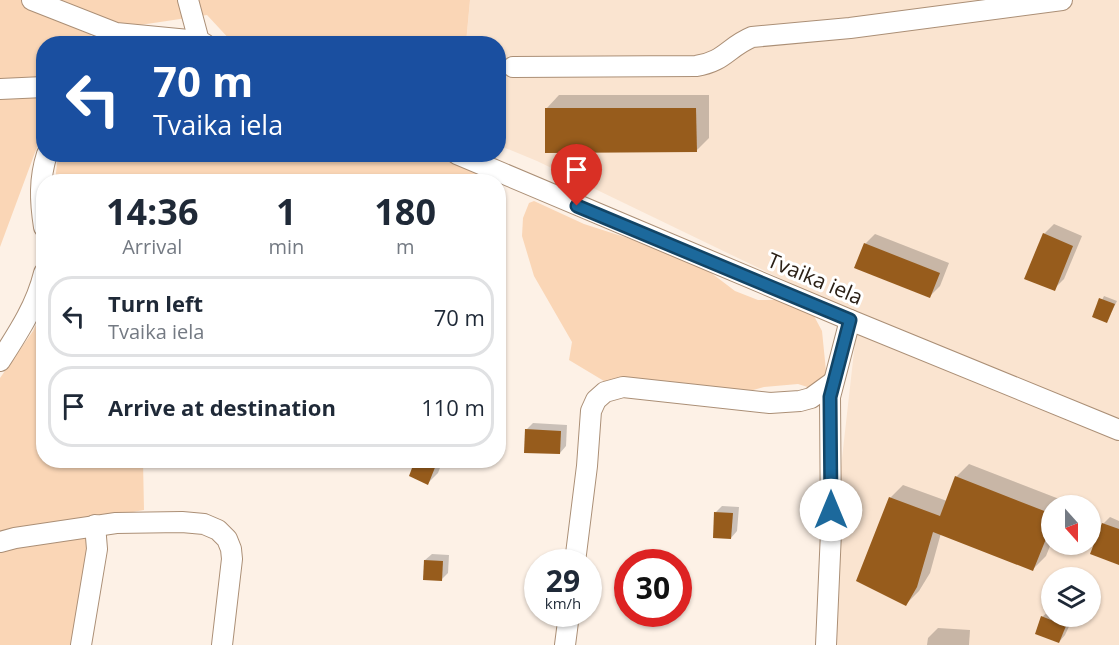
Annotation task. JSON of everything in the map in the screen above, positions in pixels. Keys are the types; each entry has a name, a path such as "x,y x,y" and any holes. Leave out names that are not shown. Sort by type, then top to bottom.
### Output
{"street":[{"path":"32,0 106,36"},
{"path":"188,0 200,36"},
{"path":"513,67 696,66 716,62 733,47 752,37 850,28 1062,0"},
{"path":"0,89 36,87"},
{"name":"Tvaika iela","path":"475,162 503,174"},
{"name":"Tvaika iela","path":"506,175 1119,430"},
{"path":"0,361 36,301"},
{"path":"826,645 831,532 830,397 850,320"},
{"path":"577,549 591,411 596,400 605,392 623,387 770,403 811,398 833,382"},
{"path":"0,542 95,525 182,522 204,524 218,530 227,539 232,559 222,645"},
{"path":"81,645 98,549 95,525"},
{"path":"565,645 567,627"}],"shaded area":[{"path":"0,0 470,0 467,36 226,36 207,15 93,32 90,36 36,36 36,150 0,247"},
{"path":"470,0 1119,0 1119,645 821,645 858,316 537,161 506,148 506,36 467,36"},
{"path":"57,162 452,162 477,174 56,174"},
{"path":"534,201 584,224 698,263 735,291 758,300 790,300 814,316 822,331 826,371 823,384 817,390 798,384 764,387 735,395 604,381 569,360 572,342 534,276 522,236 523,218 529,203"},
{"path":"36,325 36,468 143,468 144,510 0,536 0,378"},
{"path":"91,535 75,645 0,645 0,552 32,542"}],"building":[{"path":"545,108 696,108 697,152 545,153"},
{"path":"1043,233 1073,246 1055,291 1024,279"},
{"path":"864,243 940,273 930,298 854,268"},
{"path":"1099,298 1115,304 1107,323 1092,317"},
{"path":"525,429 561,431 560,454 524,453"},
{"path":"412,468 435,468 428,485 409,476"},
{"path":"955,476 1041,510 1041,551 1033,571 933,532 917,587 906,606 856,581 889,497 940,516"},
{"path":"714,512 733,513 731,539 713,538"},
{"path":"1102,523 1119,529 1119,565 1093,555 1101,555"},
{"path":"424,560 443,561 442,581 423,580"},
{"path":"1041,616 1041,627 1066,627 1059,643 1035,634"}],"route":[{"path":"577,206 850,320 830,397 831,510"}]}
